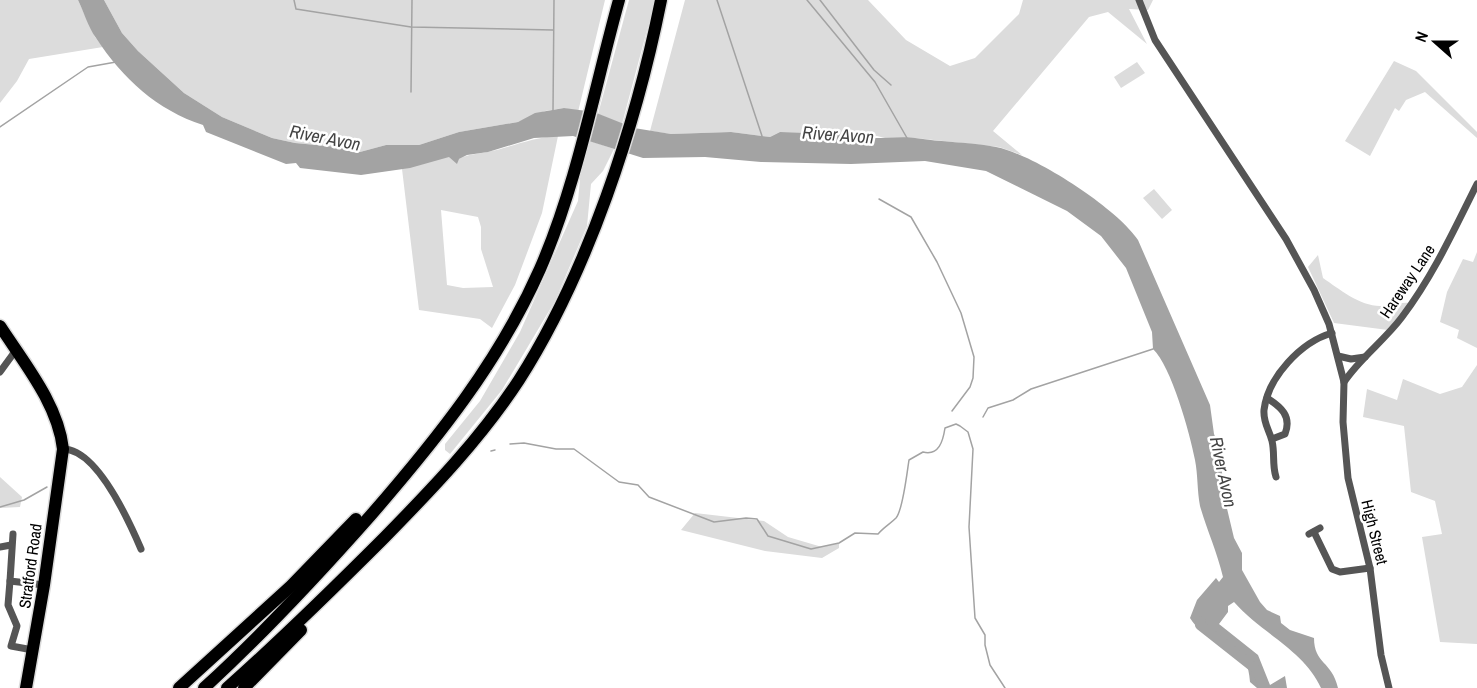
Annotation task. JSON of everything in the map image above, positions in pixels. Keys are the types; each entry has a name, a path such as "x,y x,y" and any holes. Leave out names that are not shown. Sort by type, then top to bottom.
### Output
{"highway":[{"path":"204,688 330,561 408,472 453,417 514,322 550,245 569,188 619,0"},
{"path":"227,688 351,572 455,464 505,400 530,363 581,260 603,202 636,100 661,0"},
{"name":"Stratford Road","path":"0,326 51,410 59,429 63,449 44,585 26,688"},
{"path":"179,688 291,586 389,484 408,472"},
{"path":"244,688 327,603 351,572"}],"street":[{"name":"High Street","path":"1139,0 1155,40 1286,239 1314,291 1332,333 1344,382 1346,463 1370,568 1381,655 1389,688"},
{"name":"Hareway Lane","path":"1344,382 1394,327 1412,303 1445,250 1477,184"},
{"path":"1276,477 1272,439 1264,419 1267,398 1281,374 1298,353 1313,340 1332,333"},
{"path":"0,372 16,351"},
{"path":"1338,356 1352,359 1365,357"},
{"path":"1267,398 1283,409 1287,419 1285,434 1272,439"},
{"path":"63,449 82,454 102,479 122,509 141,549"},
{"path":"1314,531 1332,568 1340,572 1370,568"},
{"path":"12,534 8,605 17,623 11,646 33,650"},
{"path":"0,547 11,545"},
{"path":"10,581 44,585"}],"shaded area":[{"path":"0,0 78,0 95,37 103,47 29,59 17,81 0,103"},
{"path":"104,0 605,0 578,112 564,108 545,111 518,122 459,132 419,145 386,145 360,152 348,148 295,143 272,138 222,117 184,93 138,51 122,33"},
{"path":"629,0 655,0 622,124 598,114"},
{"path":"685,0 868,0 906,40 950,66 975,58 1019,14 1023,0 1153,0 1148,10 1129,9 1147,44 1108,12 1089,17 993,131 1022,155 999,147 915,138 889,139 877,136 855,138 835,133 780,132 770,137 731,132 671,134 650,131"},
{"path":"1394,61 1416,71 1477,132 1477,138 1425,92 1406,100 1399,111 1395,108 1370,156 1345,141"},
{"path":"1137,62 1145,73 1121,88 1114,77"},
{"path":"558,136 542,213 515,285 492,328 480,319 419,310 402,169 449,156 459,159","holes":["441,210 478,217 481,227 481,249 493,287 463,288 447,285"]},
{"path":"588,140 614,149 603,171 591,184 587,226 555,301 502,390 450,454 445,450 445,444 480,401 520,332 578,201 581,167"},
{"path":"1154,189 1172,210 1162,219 1143,198"},
{"path":"1477,252 1477,348 1457,338 1459,330 1440,322 1447,292 1463,259 1473,262"},
{"path":"1318,255 1323,278 1357,300 1380,306 1409,303 1388,330 1334,323 1308,267"},
{"path":"1477,365 1477,644 1440,642 1422,537 1442,534 1435,501 1411,492 1404,426 1363,417 1367,389 1397,400 1403,379 1440,394 1462,387"},
{"path":"0,477 22,497 20,507 0,508"},
{"path":"695,513 764,521 788,537 822,547 839,543 839,548 822,558 765,551 681,530"}],"water":[{"path":"78,0 104,0 122,33 138,51 184,93 222,117 272,138 295,143 348,148 360,152 386,145 419,145 459,132 518,122 535,113 564,108 594,112 634,128 671,134 731,132 770,137 780,132 848,134 862,138 908,137 986,145 1012,152 1052,171 1094,198 1127,227 1138,240 1210,405 1214,434 1220,448 1224,496 1234,538 1242,553 1242,570 1267,610 1280,616 1281,623 1290,630 1314,638 1317,653 1332,672 1338,688 1321,688 1304,663 1293,652 1234,602 1228,606 1228,612 1219,624 1258,655 1270,685 1285,676 1287,688 1257,688 1250,682 1246,662 1242,657 1220,640 1214,632 1200,629 1190,618 1197,600 1216,578 1219,582 1223,577 1200,506 1195,460 1184,417 1173,384 1153,349 1152,332 1126,268 1101,236 1067,211 986,171 925,161 851,164 761,162 705,157 643,158 573,136 534,138 488,152 467,155 459,159 457,164 449,157 410,168 361,175 300,168 296,163 286,164 206,132 203,125 186,119 156,102 130,80 106,53 91,29"}],"waterway":[{"path":"294,0 296,9 411,27 553,30"},
{"path":"411,92 412,0"},
{"path":"553,110 554,0"},
{"path":"717,0 762,136"},
{"path":"807,0 875,82 907,138"},
{"path":"820,0 874,70 891,85"},
{"path":"0,127 88,67 116,62"},
{"path":"879,199 911,217 937,262 961,313 974,357 973,378 970,387 952,411"},
{"path":"983,417 988,408 1013,400 1031,389 1153,349"},
{"path":"510,444 524,443 556,449 574,449 619,482 638,485 649,497 714,522 757,519 768,536 811,549 839,543 855,533 878,534 898,514 903,499 909,460 923,452 936,450 945,428 956,424 968,432 973,449 969,527 975,618 985,635 990,665 1005,688"},
{"path":"491,451 495,450"},
{"path":"0,507 24,500 47,487"},
{"name":"River Avon","path":"1201,621 1200,625 1257,670 1264,688"}]}
